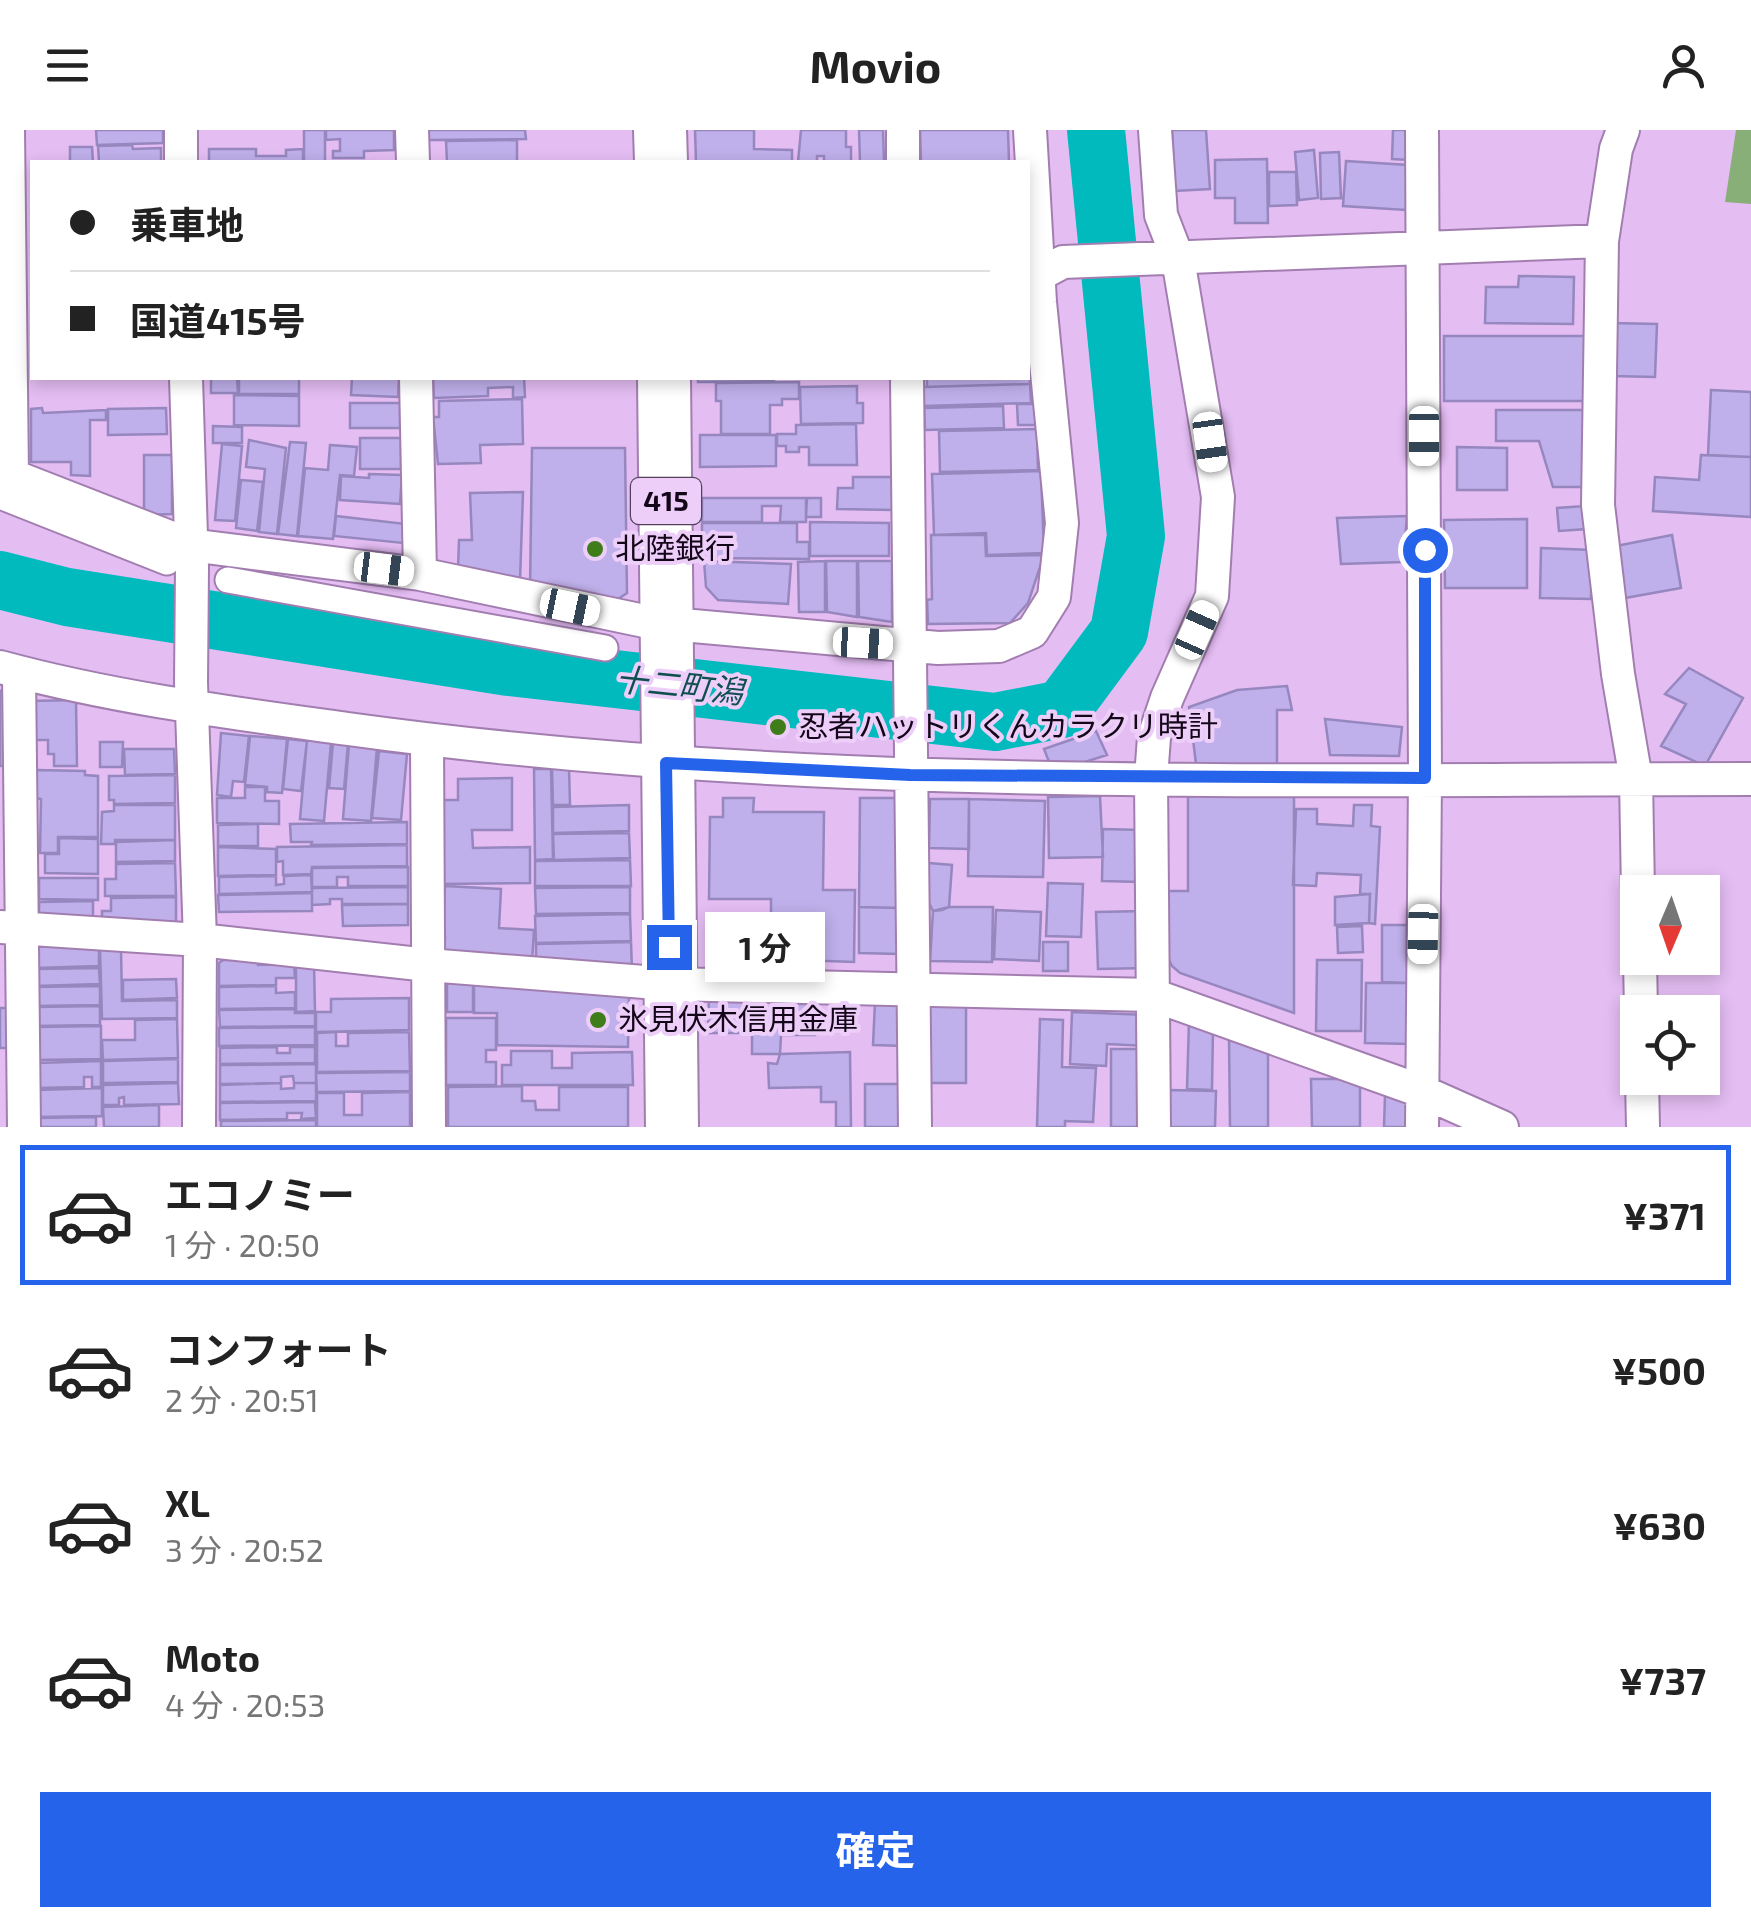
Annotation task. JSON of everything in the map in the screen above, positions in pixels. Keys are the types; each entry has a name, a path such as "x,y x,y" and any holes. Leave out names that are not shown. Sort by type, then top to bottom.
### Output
{"highway":[{"path":"660,130 661,160"},
{"name":"415","path":"664,380 672,1127"}],"street":[{"path":"8,130 13,190 4,480 183,558 420,574 608,615 668,638 731,632 912,646 999,646 1032,632 1054,597 1062,523 1030,130"},
{"path":"181,130 182,160"},
{"path":"412,130 413,160"},
{"path":"903,130 904,160"},
{"path":"1154,1127 1150,778 1158,724 1212,596 1218,497 1206,414 1166,259 1155,130"},
{"path":"1422,130 1422,1127"},
{"path":"1624,130 1616,149 1602,241 1598,505 1618,674 1636,779 1638,875"},
{"path":"1043,271 1166,259 1602,241"},
{"path":"186,380 183,558 200,940 200,1127"},
{"path":"416,380 420,574"},
{"path":"907,380 915,1127"},
{"path":"228,580 605,648"},
{"path":"24,1127 10,927 9,670 192,695 427,740 666,763 910,775 1751,778"},
{"path":"427,740 429,1127"},
{"path":"10,927 200,940 428,965 670,984 1154,995 1421,1090 1502,1127"},
{"path":"1642,1095 1643,1127"}],"green space":[{"path":"1736,130 1751,130 1751,204 1725,202"}],"building":[{"path":"96,130 163,130 163,143 97,145"},
{"path":"304,130 325,130 325,160 304,160"},
{"path":"326,130 394,130 394,150 364,151 364,158 333,158 333,151 340,151 340,139 326,140"},
{"path":"427,130 525,130 526,139 427,140"},
{"path":"695,130 754,130 754,149 792,150 792,160 696,160"},
{"path":"801,130 846,130 851,160 824,160 824,156 817,156 817,160 798,160"},
{"path":"859,130 883,130 884,160 860,160"},
{"path":"920,130 1008,130 1009,160 921,160"},
{"path":"1172,130 1206,130 1210,189 1175,191"},
{"path":"1393,130 1411,130 1410,160 1392,159"},
{"path":"517,140 517,160 447,160 446,141"},
{"path":"98,146 161,148 161,160 99,160"},
{"path":"70,147 92,147 93,160 70,160"},
{"path":"209,149 256,149 256,156 286,156 286,150 303,149 303,160 209,160"},
{"path":"1314,150 1318,198 1299,200 1295,152"},
{"path":"1339,152 1341,198 1321,199 1320,153"},
{"path":"1267,159 1268,223 1235,223 1235,198 1215,198 1215,160"},
{"path":"1346,161 1408,165 1406,210 1343,206"},
{"path":"1269,172 1296,172 1297,205 1269,206"},
{"path":"1519,276 1574,277 1573,324 1485,323 1486,287 1518,287"},
{"path":"1612,323 1657,324 1655,377 1611,376"},
{"path":"1444,336 1591,336 1592,401 1444,401"},
{"path":"211,380 237,380 238,393 211,393"},
{"path":"239,380 299,380 299,394 239,394"},
{"path":"352,380 399,380 398,397 351,395"},
{"path":"433,380 524,380 525,397 513,398 513,387 488,388 488,396 434,398"},
{"path":"698,380 774,380 774,381"},
{"path":"927,380 1030,380 1030,384 927,387"},
{"path":"799,382 799,399 782,399 782,405 770,405 770,434 721,434 721,401 716,401 716,383"},
{"path":"1030,384 1031,403 924,406 923,387"},
{"path":"857,386 857,403 863,403 863,423 801,424 800,387"},
{"path":"1711,390 1751,392 1751,457 1708,455"},
{"path":"234,395 299,396 299,426 234,425"},
{"path":"522,399 523,444 480,445 481,463 438,464 433,417 439,417 439,401"},
{"path":"350,403 400,403 400,428 350,428"},
{"path":"1017,404 1036,404 1037,425 1018,425"},
{"path":"1003,406 1004,428 925,430 924,408"},
{"path":"42,408 43,413 106,410 106,420 90,420 90,476 71,475 71,462 31,462 31,409"},
{"path":"166,408 167,434 108,435 108,409"},
{"path":"1496,410 1589,410 1588,487 1553,487 1539,441 1496,441"},
{"path":"856,424 857,465 809,465 809,447 786,452 786,446 777,446 777,434 796,434 796,425"},
{"path":"213,426 242,427 242,443 213,443"},
{"path":"1037,429 1038,470 940,472 939,431"},
{"path":"700,435 776,435 776,466 700,467"},
{"path":"360,438 401,438 401,469 360,469"},
{"path":"249,440 286,448 277,534 259,532 265,469 246,467"},
{"path":"290,442 306,443 297,536 278,534"},
{"path":"222,444 242,446 235,521 215,520"},
{"path":"330,445 357,447 354,476 340,475 333,539 298,536 305,468 328,470"},
{"path":"1457,447 1507,448 1507,490 1457,490"},
{"path":"532,448 625,448 627,593 612,603 530,590"},
{"path":"144,455 172,455 172,514 144,515"},
{"path":"1701,455 1751,457 1751,517 1653,511 1655,477 1699,480"},
{"path":"1041,471 1044,553 987,555 986,533 934,535 932,474"},
{"path":"369,474 402,475 400,504 340,500 341,476 369,478"},
{"path":"853,477 895,477 893,510 837,509 838,488 853,488"},
{"path":"241,480 263,482 257,531 236,528"},
{"path":"523,492 520,581 458,569 459,540 472,540 470,493"},
{"path":"702,498 806,498 806,522 780,522 781,506 762,506 762,522 702,522"},
{"path":"807,498 821,498 821,517 806,517"},
{"path":"1585,506 1587,529 1559,531 1557,508"},
{"path":"336,516 406,524 403,543 334,536"},
{"path":"1407,516 1403,562 1341,564 1337,518"},
{"path":"1527,519 1527,588 1445,588 1444,520"},
{"path":"810,522 889,523 889,556 810,556"},
{"path":"702,523 797,523 797,542 809,542 809,559 702,558"},
{"path":"931,535 985,535 986,556 1044,555 1028,603 1010,623 928,624 927,600 932,599"},
{"path":"1672,535 1681,588 1625,598 1616,546"},
{"path":"1541,548 1592,550 1591,599 1540,598"},
{"path":"704,561 791,564 788,604 718,600 706,587"},
{"path":"825,561 825,612 799,612 798,562"},
{"path":"826,561 857,561 857,617 827,612"},
{"path":"858,561 892,561 892,622 859,617"},
{"path":"1689,668 1743,698 1705,766 1661,746 1686,704 1665,694"},
{"path":"1287,686 1292,710 1277,710 1277,768 1196,764 1189,707 1237,690"},
{"path":"5,690 10,765 0,766 0,691"},
{"path":"76,700 77,766 54,766 54,754 48,754 48,740 32,740 31,701"},
{"path":"1325,719 1402,727 1399,756 1330,755"},
{"path":"1096,731 1107,755 1053,772 1044,749"},
{"path":"221,733 249,736 244,782 233,781 231,797 217,795"},
{"path":"250,736 287,739 282,793 245,785"},
{"path":"288,739 307,741 301,791 283,789"},
{"path":"307,740 331,743 324,821 300,819"},
{"path":"100,742 123,742 122,767 100,767"},
{"path":"333,743 348,744 344,789 329,788"},
{"path":"349,744 377,747 371,821 343,819"},
{"path":"124,749 174,749 175,774 125,775"},
{"path":"379,751 407,754 401,820 372,818"},
{"path":"552,768 569,768 570,805 553,805"},
{"path":"534,769 551,769 553,859 535,860"},
{"path":"36,770 85,771 85,775 98,776 98,837 58,837 58,853 40,853 41,799 36,798"},
{"path":"175,775 175,803 114,804 114,800 109,800 109,776"},
{"path":"512,778 512,830 472,830 473,848 530,847 530,883 442,884 442,800 458,800 458,779"},
{"path":"245,787 265,787 265,801 279,801 279,824 217,823 217,798 245,798"},
{"path":"1188,787 1294,787 1294,1013 1180,973 1166,954 1166,891 1188,891"},
{"path":"1100,796 1103,857 1049,858 1048,797"},
{"path":"723,798 754,798 753,812 824,812 823,890 855,890 854,962 771,959 771,899 709,899 710,817 723,817"},
{"path":"860,798 900,798 900,908 859,907"},
{"path":"930,799 969,799 969,849 929,848"},
{"path":"969,799 1045,801 1043,877 968,876"},
{"path":"114,805 175,805 175,840 115,840 115,844 101,844 102,812 114,811"},
{"path":"629,805 629,831 553,833 553,807"},
{"path":"1354,805 1372,805 1371,826 1380,827 1375,924 1369,923 1370,894 1360,894 1361,875 1317,873 1316,886 1293,885 1296,809 1317,809 1317,824 1353,826"},
{"path":"407,822 407,844 291,842 290,824"},
{"path":"258,824 258,846 218,846 218,825"},
{"path":"1103,829 1142,830 1141,882 1102,881"},
{"path":"629,833 630,858 554,860 553,834"},
{"path":"59,838 98,839 98,874 45,873 45,854 59,854"},
{"path":"175,840 175,861 116,862 116,842"},
{"path":"407,845 407,866 312,867 311,874 283,875 283,861 277,862 277,847"},
{"path":"218,847 276,849 276,875 218,876"},
{"path":"630,860 631,886 535,886 535,861"},
{"path":"175,863 176,896 105,896 105,879 116,879 116,864"},
{"path":"929,863 952,865 949,907 942,910 933,911 926,897"},
{"path":"408,867 408,886 348,886 348,877 337,877 337,887 312,887 312,868"},
{"path":"311,875 312,892 219,894 219,877 276,876 276,885 284,884 284,876"},
{"path":"39,878 98,878 98,900 39,899"},
{"path":"1048,883 1083,884 1081,937 1046,936"},
{"path":"445,886 501,889 499,928 534,930 532,962 444,957"},
{"path":"408,887 408,904 342,904 342,899 330,899 330,904 312,905 312,888"},
{"path":"630,887 630,913 536,914 535,888"},
{"path":"312,893 312,911 219,912 218,895"},
{"path":"1370,894 1369,923 1335,925 1335,897"},
{"path":"176,897 176,927 102,927 102,911 111,911 111,898"},
{"path":"93,901 93,917 39,917 39,902"},
{"path":"408,904 408,925 343,926 342,905"},
{"path":"859,907 900,908 899,954 859,953"},
{"path":"993,907 992,962 930,961 933,911"},
{"path":"996,910 1041,912 1039,961 994,959"},
{"path":"1145,911 1146,968 1098,969 1096,912"},
{"path":"630,914 631,941 536,943 535,916"},
{"path":"1382,925 1412,925 1410,983 1382,982"},
{"path":"1362,926 1363,952 1338,953 1337,927"},
{"path":"631,942 632,970 536,962 536,944"},
{"path":"1043,942 1068,942 1068,971 1043,971"},
{"path":"99,945 99,966 35,968 34,947"},
{"path":"100,949 121,949 122,1001 177,1000 177,1018 102,1019"},
{"path":"257,960 258,965 294,964 295,978 276,978 276,985 219,986 219,963"},
{"path":"1317,960 1362,960 1361,1031 1316,1031"},
{"path":"314,964 315,1011 296,1012 296,965"},
{"path":"99,968 100,984 35,986 35,969"},
{"path":"176,979 177,998 123,1000 123,980"},
{"path":"447,980 473,980 473,1012 447,1012"},
{"path":"474,983 629,994 628,1047 497,1045 497,1013 474,1013"},
{"path":"1366,983 1410,983 1410,1044 1365,1043"},
{"path":"100,986 100,1005 35,1006 35,987"},
{"path":"276,986 276,993 295,992 295,1008 219,1009 219,987"},
{"path":"709,993 762,993 762,1007 782,1008 781,998 815,1004 815,1035 781,1035 780,1054 752,1054 752,1033 708,1033"},
{"path":"409,998 409,1030 316,1032 316,1012 331,1012 331,999"},
{"path":"875,1002 905,1003 904,1046 873,1045"},
{"path":"928,1005 966,1005 966,1083 928,1083"},
{"path":"100,1006 100,1025 36,1026 35,1007"},
{"path":"0,1008 13,1008 13,1048 0,1048"},
{"path":"295,1009 295,1013 315,1013 315,1026 220,1027 219,1010"},
{"path":"1072,1012 1148,1015 1147,1046 1107,1044 1106,1066 1070,1064"},
{"path":"446,1018 496,1018 496,1050 486,1050 486,1062 496,1062 496,1085 446,1085"},
{"path":"177,1019 178,1058 103,1060 102,1040 135,1040 135,1020"},
{"path":"1040,1019 1063,1020 1062,1067 1096,1068 1093,1122 1065,1121 1065,1127 1037,1127"},
{"path":"1189,1021 1213,1029 1212,1090 1187,1089"},
{"path":"101,1026 101,1059 36,1060 36,1027"},
{"path":"315,1027 315,1045 219,1046 219,1028"},
{"path":"336,1032 336,1046 348,1046 348,1033 409,1032 410,1071 317,1072 317,1033"},
{"path":"1229,1039 1268,1052 1268,1127 1230,1127"},
{"path":"277,1047 277,1053 290,1053 290,1047 315,1047 315,1063 220,1064 220,1048"},
{"path":"1111,1049 1145,1049 1145,1127 1111,1127"},
{"path":"511,1051 552,1051 552,1068 572,1068 572,1053 632,1052 633,1085 502,1085 502,1065 511,1065"},
{"path":"850,1052 851,1127 836,1127 836,1102 821,1102 821,1087 769,1088 768,1063 777,1064 780,1054"},
{"path":"178,1059 178,1082 103,1083 103,1061"},
{"path":"101,1061 101,1087 92,1087 92,1077 84,1077 84,1087 37,1088 36,1063"},
{"path":"316,1064 316,1083 294,1083 293,1076 281,1077 281,1083 220,1084 220,1065"},
{"path":"410,1072 410,1091 317,1092 316,1073"},
{"path":"1311,1079 1360,1079 1360,1127 1312,1127"},
{"path":"178,1083 179,1104 124,1105 124,1097 119,1098 119,1105 103,1105 103,1085"},
{"path":"281,1083 281,1089 294,1088 294,1083 316,1083 316,1101 220,1102 220,1085"},
{"path":"865,1084 905,1084 904,1127 865,1127"},
{"path":"522,1086 522,1101 535,1101 536,1110 559,1110 559,1087 628,1087 628,1127 448,1127 448,1087"},
{"path":"102,1088 102,1116 37,1117 36,1090"},
{"path":"1168,1090 1216,1091 1215,1127 1167,1127"},
{"path":"410,1092 410,1127 317,1127 317,1093 344,1093 344,1115 362,1115 362,1093"},
{"path":"1385,1096 1417,1097 1416,1127 1384,1127"},
{"path":"315,1102 316,1118 301,1119 302,1113 287,1113 287,1119 220,1120 220,1103"},
{"path":"159,1105 159,1127 104,1127 103,1107"},
{"path":"96,1117 96,1127 37,1127 37,1118"},
{"path":"316,1120 316,1127 221,1127 221,1121"}],"waterway":[{"name":"十二町潟","path":"0,580 67,597 509,667 995,722 1062,709 1119,632 1136,536 1096,130"}],"place":[{"name":"北陸銀行","path":"595,549"},
{"name":"忍者ハットリくんカラクリ時計","path":"778,727"},
{"name":"氷見伏木信用金庫","path":"598,1020"}],"route":[{"path":"669,947 666,763 910,775 1425,778 1425,550"}]}
